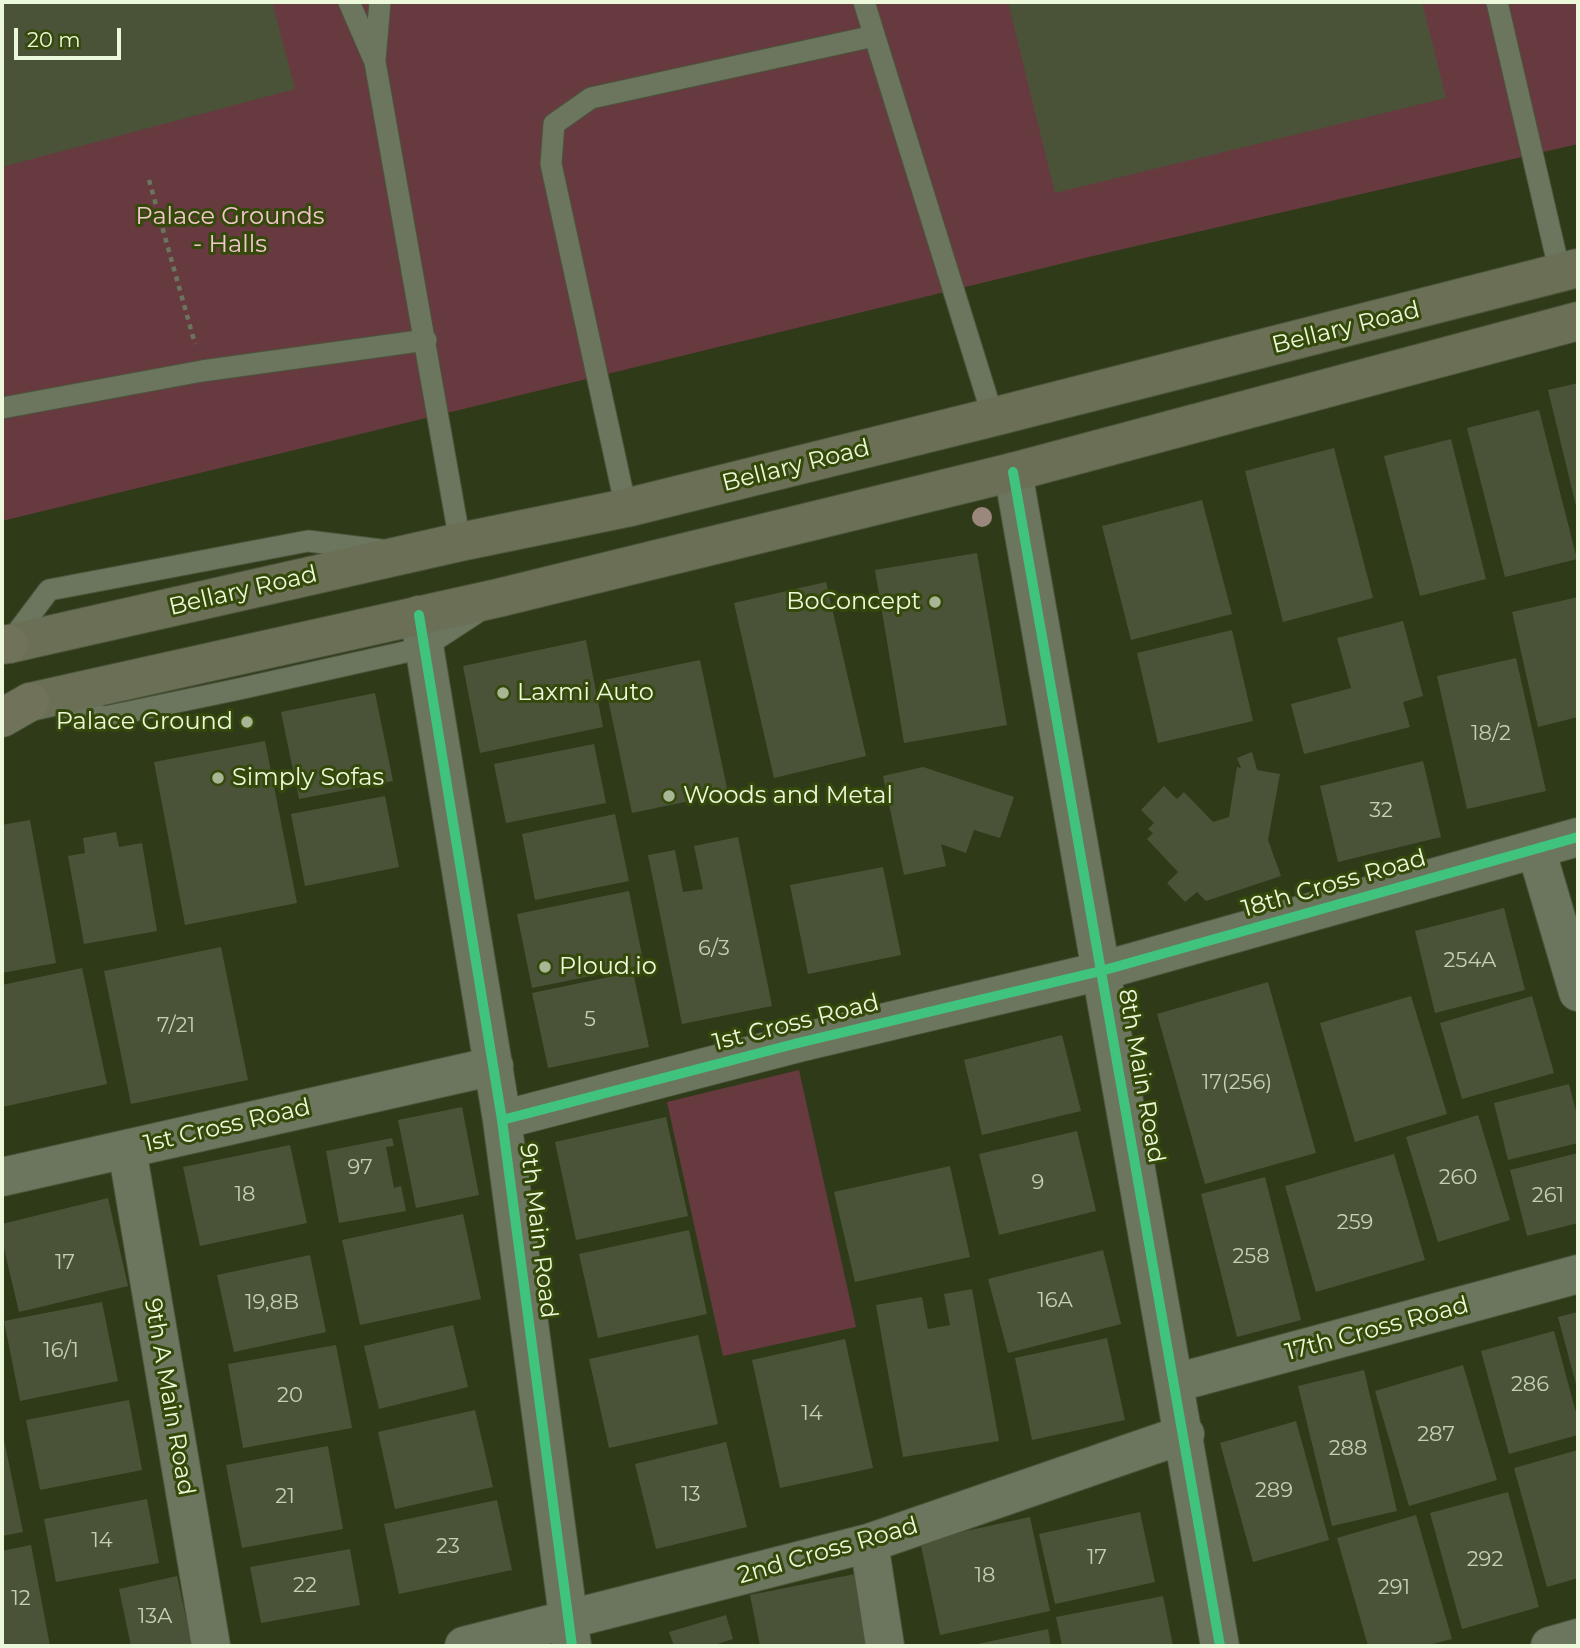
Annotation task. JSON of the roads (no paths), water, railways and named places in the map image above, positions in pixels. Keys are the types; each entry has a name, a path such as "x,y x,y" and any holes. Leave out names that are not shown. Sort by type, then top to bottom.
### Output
{"main road":[{"name":"Bellary Road","path":"4,644 460,542 626,508 1569,271"},
{"path":"18,707 421,632 498,598 1013,472 1578,321"}],"street":[{"name":"8th Main Road","path":"1013,472 1185,1434 1220,1646"},
{"name":"9th Main Road","path":"421,632 502,1120 569,1633"},
{"name":"18th Cross Road","path":"1101,971 1578,837"},
{"path":"1535,849 1578,992"},
{"name":"1st Cross Road","path":"502,1120 785,1046 1101,971"},
{"name":"1st Cross Road","path":"2,1177 494,1066"},
{"name":"9th A Main Road","path":"127,1149 211,1646"},
{"name":"17th Cross Road","path":"1175,1383 1578,1274"},
{"name":"2nd Cross Road","path":"464,1646 569,1633 869,1543 1185,1434"},
{"path":"869,1543 885,1646"},
{"path":"1550,1646 1578,1638"}],"lane":[{"path":"349,2 375,62 460,542"},
{"path":"375,62 380,2"},
{"path":"864,2 993,417"},
{"path":"1497,2 1569,271"},
{"path":"626,508 551,164 554,124 591,97 874,36"},
{"path":"2,408 202,372 426,340"}],"place":[{"name":"BoConcept","path":"935,602"},
{"name":"Laxmi Auto","path":"503,693"},
{"name":"Palace Ground","path":"247,722"},
{"name":"Simply Sofas","path":"218,778"},
{"name":"Woods and Metal","path":"669,796"},
{"name":"Ploud.io","path":"545,967"}],"park label":[{"name":"Palace Grounds - Halls","path":"230,231"}]}
